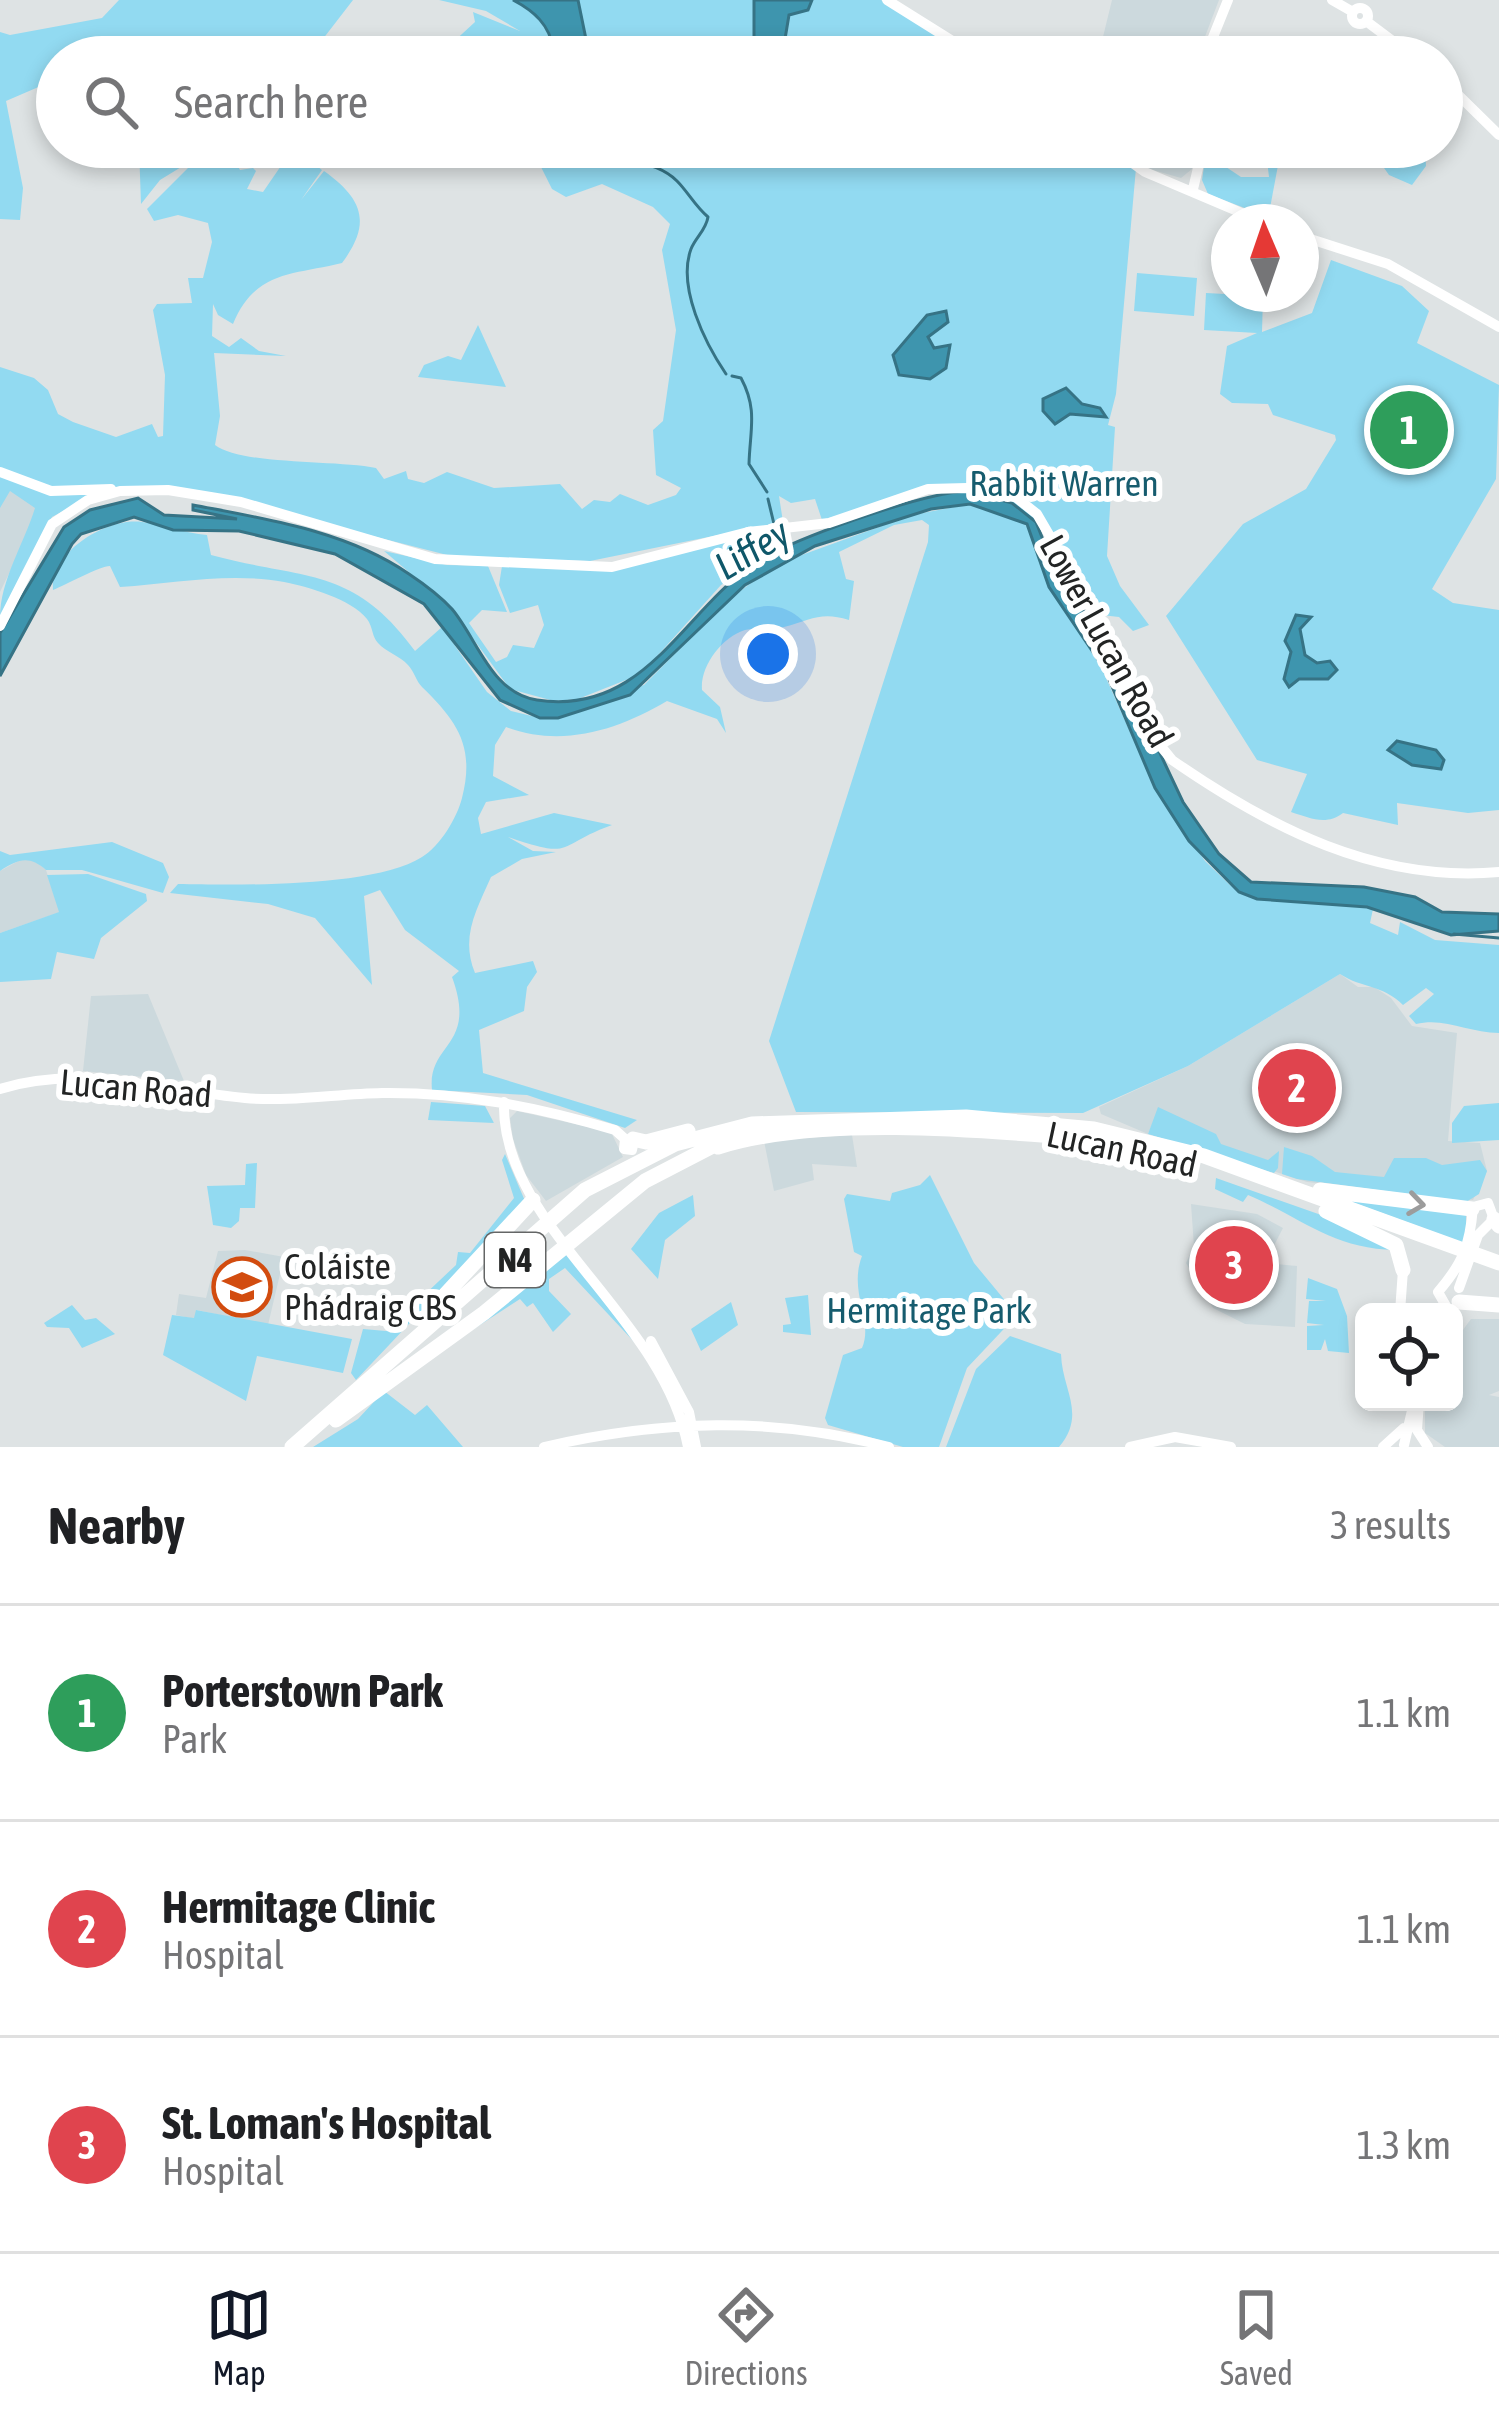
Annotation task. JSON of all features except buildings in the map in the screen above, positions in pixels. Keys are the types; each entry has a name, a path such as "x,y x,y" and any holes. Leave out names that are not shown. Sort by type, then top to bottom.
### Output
{"highway":[{"name":"Lucan Road","path":"765,1122 966,1117 1058,1123 1150,1140 1259,1175 1457,1253"},
{"name":"N4","path":"629,1139 646,1142 712,1126 765,1122"},
{"name":"N4","path":"292,1447 586,1190 675,1144 765,1122"},
{"name":"Lucan Road","path":"728,1138 790,1130 959,1125 1103,1139 1180,1157 1326,1211 1499,1263"},
{"path":"655,1174 721,1146 780,1133 964,1129 1103,1139"},
{"name":"N4","path":"304,1447 596,1195 664,1158 728,1138"},
{"path":"329,1425 578,1241 588,1227 655,1174 728,1138"},
{"path":"1259,1175 1351,1196 1472,1209"},
{"path":"344,1400 537,1205"},
{"path":"1326,1211 1396,1245 1403,1270"},
{"name":"Lucan Road","path":"1478,1260 1499,1273"}],"street":[{"path":"887,0 945,36"},
{"path":"1213,36 1228,0"},
{"path":"1332,0 1362,15 1388,36"},
{"path":"1362,15 1376,0"},
{"path":"1463,99 1499,134"},
{"path":"1139,168 1225,204"},
{"path":"1193,189 1198,168"},
{"path":"1319,242 1388,264 1499,327"},
{"path":"0,472 51,491 120,491"},
{"name":"Lower Lucan Road","path":"0,626 52,524 88,500 120,491 168,490 241,502 435,559 600,567 652,560 763,529 829,523 928,489 1013,495 1037,514 1118,653 1159,744 1172,760 1304,839 1436,876 1499,872"},
{"name":"Lucan Road","path":"4,1087 82,1078 260,1099 386,1093 476,1098 536,1107 615,1130 629,1139"},
{"path":"476,1098 506,1097 536,1107"},
{"path":"476,1098 495,1109 537,1205 652,1353 686,1419 692,1447"},
{"path":"504,1102 507,1140"},
{"path":"504,1120 513,1109 536,1107"},
{"path":"1450,1303 1438,1295 1460,1268 1470,1243 1472,1209 1488,1203 1497,1222 1478,1235 1452,1303"},
{"path":"1401,1303 1403,1270"},
{"path":"1445,1284 1452,1303"},
{"path":"1384,1445 1406,1446 1410,1411"},
{"path":"1414,1411 1417,1430 1428,1447"},
{"path":"544,1447 686,1419 791,1426 889,1447"},
{"path":"1384,1445 1406,1425"},
{"path":"1130,1447 1175,1437 1231,1447"}],"shaded area":[{"path":"513,0 578,0 585,36 549,36 528,9"},
{"path":"754,0 812,0 808,10 789,15 786,36 754,36"},
{"path":"1112,0 1219,0 1205,36 1103,36"},
{"path":"1146,168 1192,168 1181,178"},
{"path":"946,311 948,322 928,337 934,348 950,345 946,368 930,379 899,375 893,355 927,315"},
{"path":"1066,388 1082,404 1100,408 1106,417 1070,414 1055,424 1043,411 1043,399"},
{"path":"20,489 40,510 0,592 0,493"},
{"path":"966,491 1012,503 1036,522 1053,565 1116,660 1183,802 1219,854 1251,882 1364,887 1415,897 1442,912 1499,914 1499,931 1451,935 1367,907 1257,899 1239,892 1189,841 1155,788 1105,670 1049,587 1027,524 970,504 931,509 815,546 745,585 630,695 558,718 540,718 500,700 424,604 335,554 239,531 173,530 134,517 81,534 72,544 0,676 0,633 64,527 90,510 138,498 164,515 237,519 193,510 193,505 249,516 333,537 385,559 452,609 487,664 508,687 537,700 574,701 605,693 633,678 727,586 770,554 888,509"},
{"path":"1296,615 1311,617 1300,629 1305,655 1317,663 1330,661 1337,670 1328,679 1299,679 1289,687 1284,679 1291,652 1285,641"},
{"path":"1397,741 1436,750 1444,760 1441,769 1412,765 1388,750"},
{"path":"22,859 35,860 46,870 60,912 0,933 0,871"},
{"path":"1340,974 1358,987 1374,987 1391,998 1412,1026 1457,1033 1448,1141 1480,1143 1487,1171 1473,1200 1307,1182 1218,1153 1159,1108 1148,1134 1101,1114 1099,1107 1188,1066"},
{"path":"148,994 184,1081 83,1071 91,996"},
{"path":"517,1111 611,1132 623,1157 546,1201 526,1175 513,1139 510,1118"},
{"path":"852,1135 857,1167 812,1164 814,1180 774,1191 764,1141"},
{"path":"1191,1204 1257,1214 1283,1228 1265,1263 1297,1266 1295,1327 1245,1324 1213,1308 1186,1263 1194,1246"},
{"name":"Coláiste Phádraig CBS","path":"218,1251 284,1257 268,1325 197,1310 195,1319 176,1315 179,1294 206,1298"},
{"path":"1471,1319 1499,1319 1499,1391 1489,1395 1499,1397 1499,1447 1445,1447 1425,1433 1425,1411 1463,1411 1463,1330"}],"green space":[{"path":"119,0 353,0 325,36 36,36 36,88 6,101 23,188 20,220 0,219 0,32 10,35 102,18"},
{"path":"439,0 881,0 938,36 460,36 475,22 473,12 520,31 486,11"},
{"path":"140,168 180,168 160,180 141,204"},
{"name":"Rabbit Warren","path":"188,168 253,168 256,171 247,189 263,192 280,168 319,168 301,200 324,171 355,202 360,224 342,263 264,284 242,306 233,324 218,315 213,304 212,336 229,347 241,338 259,351 286,356 214,353 220,416 215,445 245,456 376,468 384,479 406,471 408,479 424,483 447,472 494,488 560,484 582,509 594,500 610,502 620,494 648,505 676,495 681,488 656,475 653,430 663,421 676,330 662,250 670,224 653,207 602,184 566,197 552,189 542,168 1136,168 1116,394 1108,425 1115,427 1107,556 1120,586 1149,625 1133,631 1119,617 1101,615 1081,600 1037,521 1003,501 951,484 822,520 815,499 791,503 779,496 783,522 590,561 455,557 188,489 53,489 0,470 0,367 34,378 48,390 58,414 73,422 116,437 152,424 158,437 163,436 165,375 153,310 157,304 192,303 188,278 203,278 212,242 208,223 178,215 154,221 147,209"},
{"path":"1204,168 1228,168 1241,177 1269,177 1268,168 1278,168 1271,204 1234,204 1208,194 1202,180"},
{"path":"1384,168 1425,168 1412,185"},
{"path":"1331,260 1402,286 1429,311 1417,343 1499,385 1496,479 1432,589 1453,603 1499,610 1499,810 1468,813 1397,803 1398,825 1343,813 1324,820 1291,812 1307,774 1257,760 1166,616 1243,524 1306,489 1336,440 1335,435 1273,415 1268,404 1232,403 1220,394 1227,346 1257,333 1204,330 1206,293 1211,293 1211,312 1263,312 1262,332 1319,312 1319,293"},
{"path":"1137,273 1197,278 1194,316 1134,311"},
{"path":"478,325 506,387 418,377 424,365 448,356 461,360"},
{"path":"0,474 35,487 99,492 52,517 0,618 8,576 35,508 10,491 0,508"},
{"path":"970,504 1017,518 1032,531 1049,587 1090,642 1155,788 1205,861 1230,885 1258,899 1367,907 1373,909 1370,923 1398,935 1400,922 1435,940 1499,945 1499,1033 1437,1022 1416,1024 1409,1016 1434,994 1426,988 1403,1005 1388,993 1340,974 1188,1066 1083,1113 796,1112 769,1041 928,542 929,525 922,520 894,525 839,552 846,579 854,581 849,620 823,616 779,628 745,630 721,646 705,671 702,690 720,707 726,733 717,719 667,701 589,733 548,736 506,727 495,745 493,776 529,795 486,802 478,818 481,834 554,813 612,825 564,848 545,848 508,837 533,851 556,852 522,859 491,877 476,912 469,947 475,973 533,961 537,972 527,987 524,1011 479,1030 483,1073 637,1120 625,1128 527,1095 432,1090 432,1074 459,1018 452,977 459,971 405,930 380,890 364,896 372,985 315,918 268,904 170,893 178,884 339,879 400,867 422,857 452,823 465,780 465,750 445,712 408,665 378,643 360,612 317,591 243,578 120,587 110,566 53,590 55,576 71,550 113,525 142,522 207,535 211,555 347,589 392,623 415,651 442,627 487,692 511,711 540,718 644,685 728,600 777,564 912,515"},
{"path":"771,530 779,547 721,585 641,674 578,699 554,701 510,689 450,607 384,551 447,565 488,566 507,612 482,610 469,623 496,662 507,657 513,645 534,648 544,625 538,605 510,613 499,585 502,566 615,570"},
{"path":"112,842 163,863 169,877 163,893 82,870 46,870 29,861 0,871 0,851 10,855"},
{"path":"88,874 146,894 147,901 101,938 94,959 57,952 51,979 0,982 0,933 59,912 47,875"},
{"path":"431,1102 485,1106 494,1123 428,1120"},
{"path":"1499,1103 1499,1140 1452,1143 1452,1123 1464,1106"},
{"path":"1158,1107 1216,1134 1221,1144 1268,1160 1279,1151 1278,1168 1274,1173 1148,1134"},
{"path":"1284,1147 1312,1156 1335,1172 1384,1177 1394,1158 1426,1158 1442,1165 1480,1160 1487,1171 1479,1194 1466,1202 1297,1179 1282,1174"},
{"path":"505,1154 525,1201 356,1380 351,1373 363,1329 386,1331 456,1265 458,1252 470,1253 514,1198 502,1160"},
{"path":"257,1163 255,1208 240,1208 239,1221 231,1228 213,1225 207,1186 245,1185 246,1164"},
{"name":"Hermitage Park","path":"930,1175 974,1263 1017,1315 967,1368 939,1447 903,1447 828,1425 825,1418 843,1355 862,1348 865,1338 858,1282 862,1256 854,1252 844,1199 847,1194 890,1201 892,1193 920,1185"},
{"path":"1216,1178 1324,1216 1396,1250 1336,1238 1248,1195 1243,1202 1215,1189"},
{"path":"693,1195 695,1216 665,1240 658,1279 631,1249 659,1213"},
{"path":"1344,1199 1466,1213 1466,1244"},
{"path":"567,1254 637,1345 565,1268 549,1279 549,1291 571,1314 553,1332 533,1303 527,1307 520,1299 449,1345"},
{"path":"1308,1278 1337,1289 1347,1316 1349,1353 1328,1351 1325,1339 1321,1350 1307,1350 1307,1326 1324,1325 1307,1323 1309,1301 1326,1301 1306,1299"},
{"path":"808,1295 811,1335 783,1332 783,1325 791,1324 785,1298"},
{"path":"731,1302 738,1325 701,1351 691,1329"},
{"path":"72,1305 85,1320 96,1318 115,1334 82,1348 69,1328 47,1327 44,1323"},
{"path":"196,1310 352,1339 343,1373 257,1356 246,1401 163,1355 172,1315 194,1318"},
{"name":"Hermitage Park","path":"1010,1336 1061,1354 1072,1413 1067,1435 1059,1447 946,1447 976,1369"},
{"path":"384,1391 415,1415 427,1405 463,1447 313,1447 358,1419"}],"waterway":[{"path":"656,168 681,185 708,217 691,249 688,280 702,331 726,374"},
{"name":"Liffey","path":"732,376 741,378 750,400 749,464 767,492"},
{"name":"Liffey","path":"768,499 774,524"},
{"path":"1454,934 1499,938"}],"place":[{"name":"Porterstown Park","path":"1409,430"},
{"name":"Hermitage Clinic","path":"1297,1088"},
{"name":"St. Loman's Hospital","path":"1234,1265"},
{"name":"Coláiste Phádraig CBS","path":"242,1287"}]}
